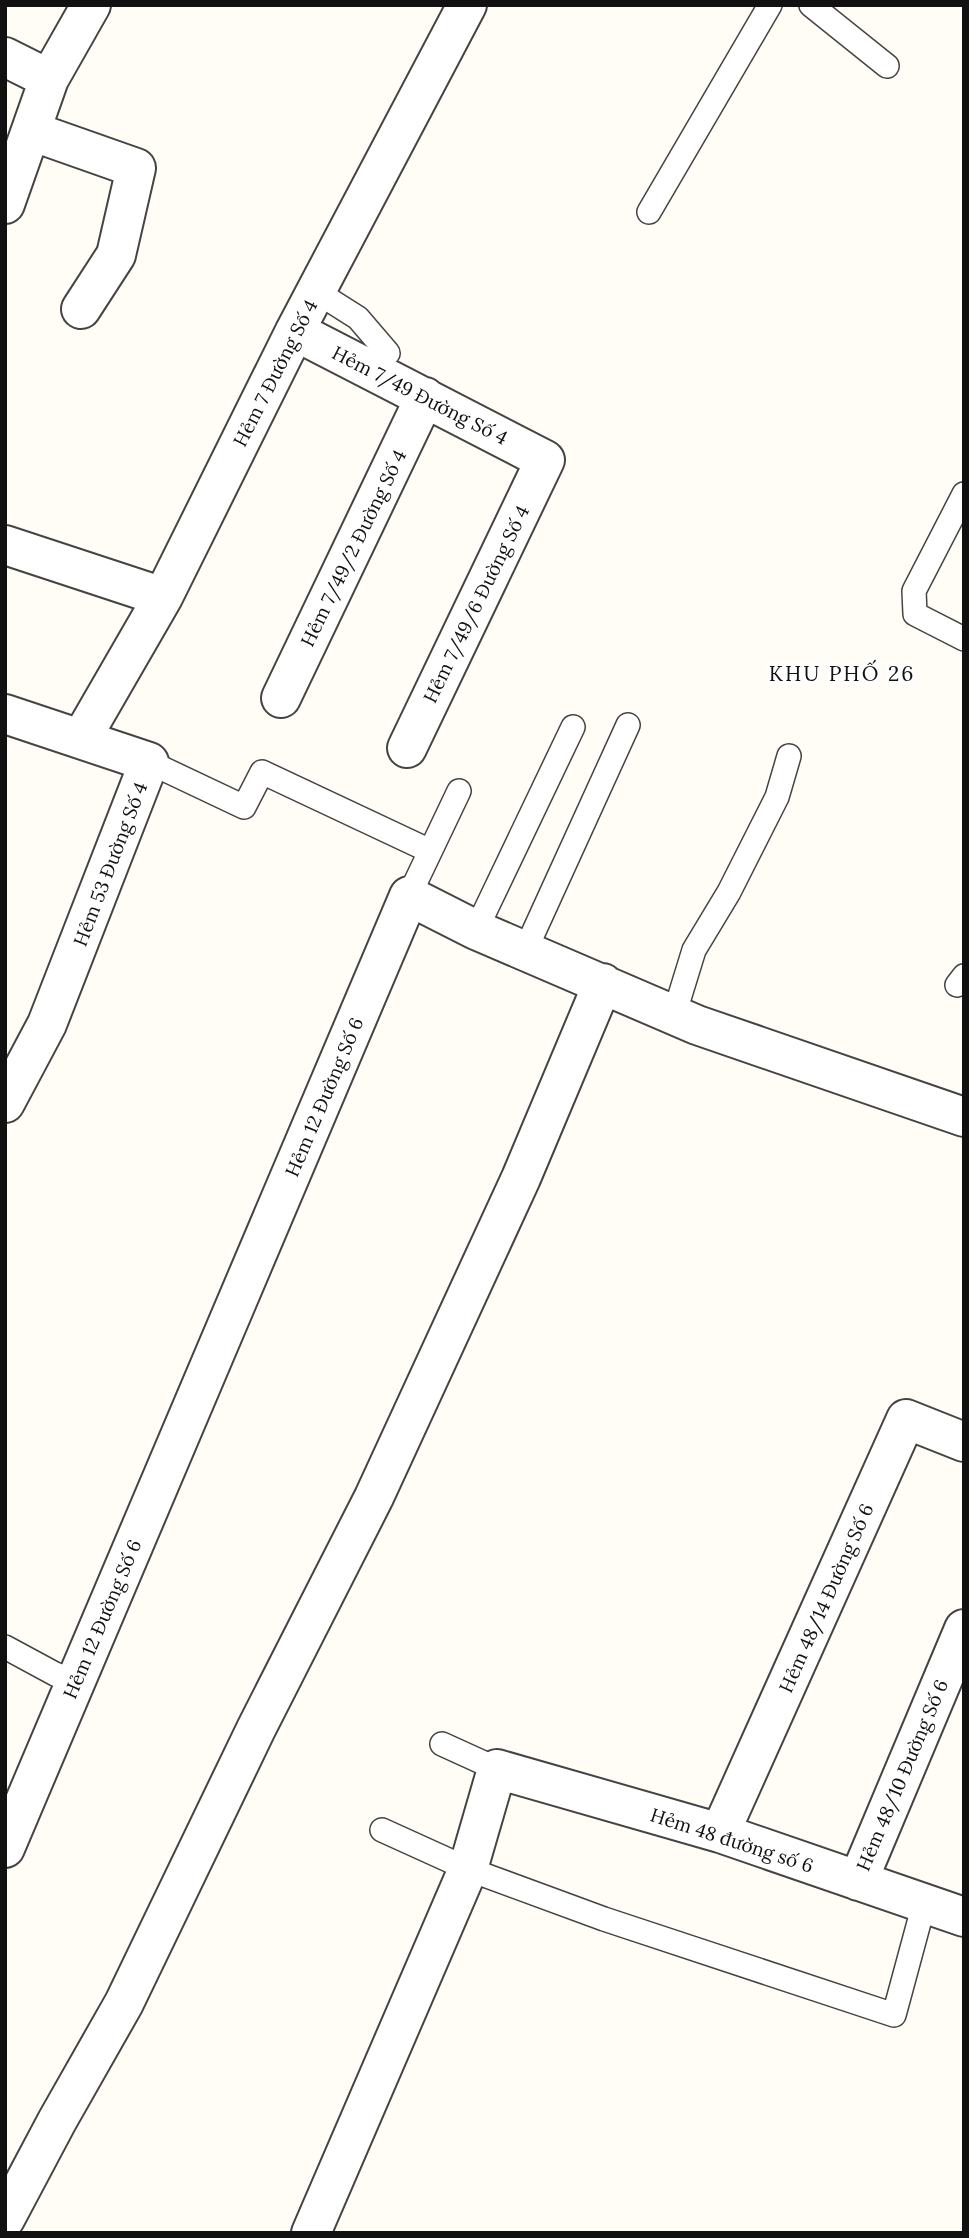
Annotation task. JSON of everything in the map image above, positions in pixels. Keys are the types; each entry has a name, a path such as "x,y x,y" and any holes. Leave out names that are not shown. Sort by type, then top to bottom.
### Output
{"street":[{"path":"5,204 49,79 91,5"},
{"name":"Hẻm 7 Đường Số 4","path":"81,738 163,597 295,331 467,5"},
{"path":"5,57 49,79"},
{"path":"31,131 136,168 116,255 81,309"},
{"name":"Hẻm 7/49 Đường Số 4","path":"295,331 545,460"},
{"name":"Hẻm 7/49/2 Đường Số 4","path":"281,698 425,397"},
{"name":"Hẻm 7/49/6 Đường Số 4","path":"407,748 545,460"},
{"path":"5,545 163,597"},
{"name":"Hẻm 53 Đường Số 4","path":"5,714 149,762 47,1024 5,1103"},
{"path":"409,896 476,930 674,1016 964,1117"},
{"name":"Hẻm 12 Đường Số 6","path":"5,1848 409,896"},
{"path":"5,2219 124,2003 256,1729 374,1497 522,1178 603,984"},
{"name":"Hẻm 48/14 Đường Số 6","path":"720,1833 906,1419 964,1442"},
{"name":"Hẻm 48/10 Đường Số 6","path":"858,1881 964,1629"},
{"path":"311,2233 468,1869 497,1769"},
{"name":"Hẻm 48 đường số 6","path":"497,1769 720,1833 964,1917"}],"lane":[{"path":"649,212 770,5"},
{"path":"811,5 887,66"},
{"path":"317,292 358,318 388,353"},
{"path":"964,494 914,591 915,614 964,639"},
{"path":"525,951 628,725"},
{"path":"476,930 573,727"},
{"path":"674,1016 694,950 729,892 777,797 789,756"},
{"path":"149,762 244,807 262,772 430,852"},
{"path":"409,896 459,791"},
{"path":"5,1647 75,1682"},
{"path":"442,1744 497,1769"},
{"path":"382,1830 468,1869 604,1919 894,2015 924,1904"}],"district":[{"name":"KHU PHỐ 26","path":"842,673"}]}
